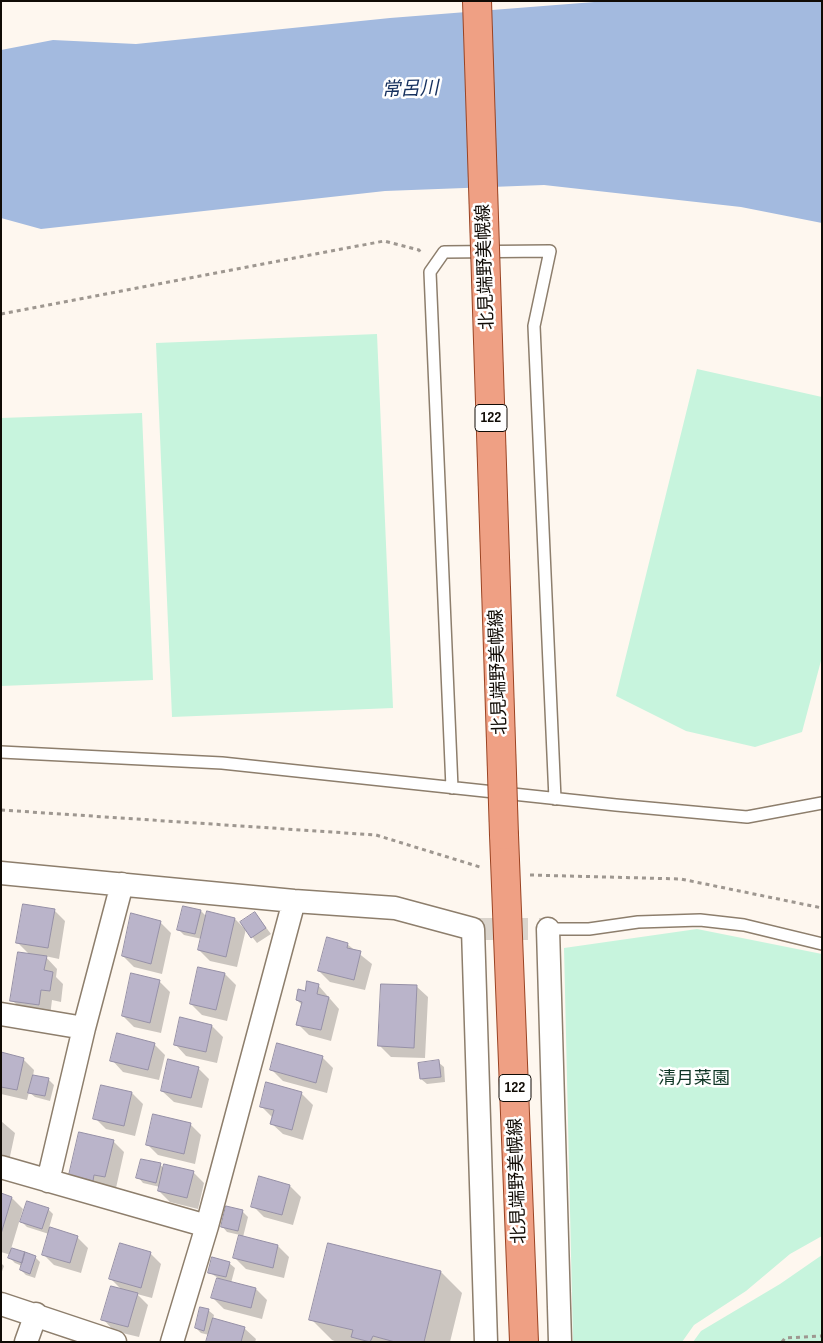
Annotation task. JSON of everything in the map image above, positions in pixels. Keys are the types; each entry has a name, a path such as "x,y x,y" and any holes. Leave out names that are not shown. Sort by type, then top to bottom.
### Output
{"main road":[{"name":"北見端野美幌線","path":"477,1 504,835 524,1342"}],"street":[{"path":"1,873 294,901 395,908 473,930 486,1342"},
{"path":"48,1181 84,1028 122,884"},
{"path":"172,1342 207,1226 294,901"},
{"path":"548,929 560,1342"},
{"path":"1,1014 84,1028"},
{"path":"1,1167 207,1226"},
{"path":"1,1304 36,1314 115,1342"},
{"path":"26,1342 36,1314"}],"lane":[{"path":"452,788 430,272 444,252 550,251 534,326 556,799"},
{"path":"1,752 222,764 747,817 822,802"},
{"path":"548,929 589,929 638,922 700,920 744,925 822,944"}],"path":[{"path":"1,314 384,241 419,250 430,272"},
{"path":"1,810 376,835 506,874 681,879 822,908"},
{"path":"782,1342 785,1338 822,1336"}],"green space":[{"path":"377,334 393,708 172,717 156,343"},
{"path":"697,369 822,397 822,657 802,732 755,747 686,731 616,696"},
{"path":"142,413 153,680 1,686 1,418"},
{"name":"清月菜園","path":"697,929 822,954 822,1236 790,1254 746,1291 694,1325 682,1342 573,1342 564,948"},
{"path":"822,1255 822,1342 693,1342 701,1331 780,1284"}],"water":[{"name":"常呂川","path":"607,1 822,1 822,223 741,207 544,185 385,191 41,229 1,218 1,50 53,40 136,44 390,18"}],"building":[{"path":"23,904 55,909 48,948 16,943"},
{"path":"183,906 201,910 195,934 177,930"},
{"path":"207,911 235,918 226,957 198,950"},
{"path":"255,912 266,928 251,938 240,922"},
{"path":"131,913 161,921 151,964 122,956"},
{"path":"327,937 348,943 347,948 361,951 354,980 318,971"},
{"path":"18,952 47,956 44,970 53,972 50,991 41,990 39,1005 10,1001"},
{"path":"198,967 225,973 216,1010 190,1004"},
{"path":"131,973 160,980 150,1023 122,1016"},
{"path":"307,981 319,984 317,994 329,997 321,1030 296,1025 302,1002 296,1000 298,989 305,991"},
{"path":"381,984 417,985 414,1048 378,1046"},
{"path":"180,1017 212,1025 206,1052 174,1045"},
{"path":"117,1033 155,1043 148,1070 110,1061"},
{"path":"277,1043 323,1056 316,1083 270,1070"},
{"path":"1,1052 24,1058 17,1090 1,1087"},
{"path":"168,1059 199,1067 191,1098 161,1091"},
{"path":"439,1060 441,1077 420,1079 418,1063"},
{"path":"33,1075 49,1078 45,1096 28,1093"},
{"path":"266,1082 302,1092 292,1130 270,1124 274,1110 260,1107"},
{"path":"101,1085 132,1092 124,1126 93,1119"},
{"path":"153,1114 191,1123 184,1154 146,1145"},
{"path":"79,1132 114,1140 105,1177 94,1175 93,1181 69,1175"},
{"path":"141,1159 161,1163 156,1183 136,1178"},
{"path":"164,1164 194,1171 187,1198 158,1191"},
{"path":"259,1176 290,1185 282,1215 251,1207"},
{"path":"1,1193 12,1197 1,1234"},
{"path":"27,1201 49,1208 42,1229 20,1222"},
{"path":"226,1206 243,1210 238,1231 221,1227"},
{"path":"50,1227 78,1236 70,1263 42,1255"},
{"path":"239,1235 278,1245 273,1268 233,1258"},
{"path":"120,1243 151,1252 141,1288 109,1279"},
{"path":"328,1243 441,1271 424,1342 395,1342 373,1336 370,1342 351,1337 353,1330 309,1320"},
{"path":"12,1248 25,1252 22,1263 8,1258"},
{"path":"25,1252 36,1256 30,1274 20,1270"},
{"path":"212,1257 230,1262 226,1277 208,1273"},
{"path":"217,1278 256,1288 251,1308 211,1298"},
{"path":"111,1286 138,1293 128,1327 101,1320"},
{"path":"200,1307 209,1309 204,1331 195,1328"},
{"path":"213,1318 245,1327 241,1342 206,1342"}],"tunnel":[{"path":"473,929 548,929"}]}
